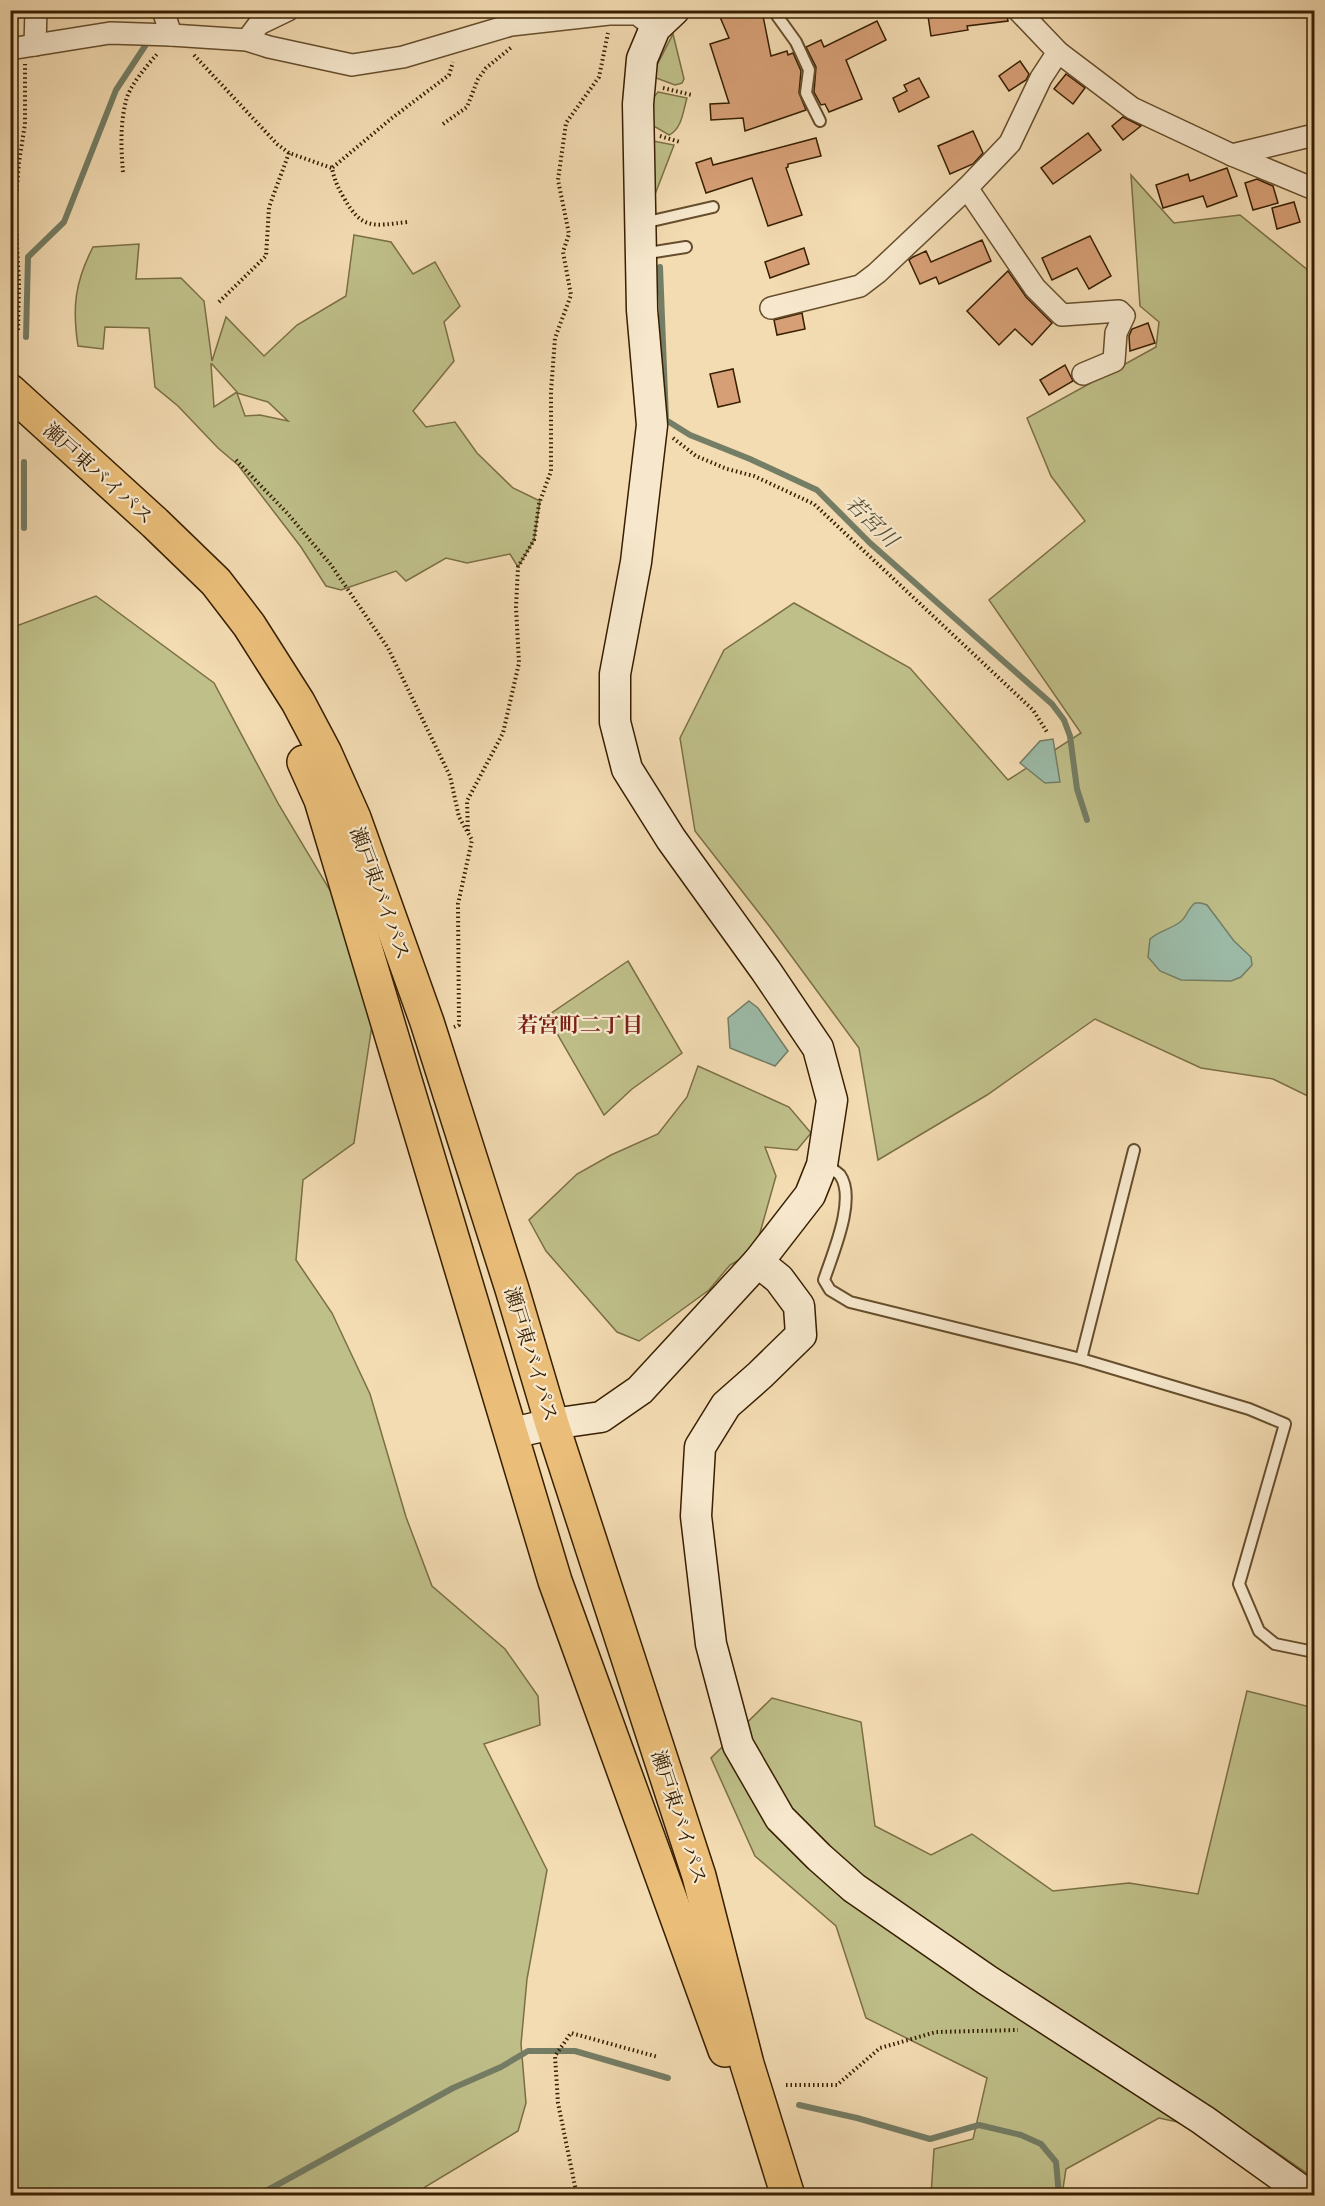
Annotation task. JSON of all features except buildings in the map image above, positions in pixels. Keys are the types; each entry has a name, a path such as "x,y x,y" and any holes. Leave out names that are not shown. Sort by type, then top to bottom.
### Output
{"highway":[{"name":"瀬戸東バイパス","path":"11,392 155,523 216,582 249,625 298,702 325,753 354,818 431,1035 509,1278 552,1424 699,1876 747,2064 788,2196"},
{"name":"瀬戸東バイパス","path":"186,555 279,704 321,800 555,1581 757,2138 773,2196"}],"street":[{"path":"36,10 23,47 110,33 179,36 247,40 352,65 403,57 459,41 496,19 609,14 637,14 664,19 642,59 638,104 642,310 652,425 636,562 615,674 615,722 627,769 671,839 818,1048 832,1100 822,1162 810,1195 758,1262 640,1390 601,1417 512,1433"},
{"path":"163,10 179,36"},
{"path":"247,40 259,24 288,10"},
{"path":"1018,10 1058,52 1132,108 1232,155 1283,174 1314,189"},
{"path":"771,308 860,286 877,273 967,188 1010,143 1041,78 1058,52"},
{"path":"1232,155 1314,135"},
{"path":"967,188 1035,288 1062,315 1119,310 1124,316 1116,333 1114,361 1083,374"},
{"path":"758,1262 779,1279 799,1306 801,1335 726,1405 700,1447 696,1516 711,1644 738,1745 780,1818 854,1888 987,1980 1203,2120 1309,2196"}],"lane":[{"path":"773,10 796,42 809,70 806,93 820,121"},
{"path":"640,224 713,207"},
{"path":"641,254 687,247"},
{"path":"1081,1359 1134,1150"},
{"path":"822,1162 840,1175 846,1192 843,1221 824,1281 830,1290 850,1302 1081,1359 1249,1409 1285,1425 1239,1584 1259,1631 1275,1644 1314,1652"}],"path":[{"path":"468,831 467,801 503,733 519,663 516,607 518,567 534,540 539,504 550,471 551,391 555,338 572,295 563,252 569,234 558,180 566,123 599,77 609,14"},
{"path":"123,172 120,145 126,99 144,69 179,36 194,56 277,144 289,153 332,168"},
{"path":"332,168 392,118 449,75 459,41"},
{"path":"443,124 467,108 478,79 486,68 513,46 524,43"},
{"path":"18,330 19,283 15,209 25,124 23,47"},
{"path":"219,302 266,256 269,207 289,153"},
{"path":"332,168 335,182 354,216 365,222 384,225 407,222"},
{"path":"652,425 675,438 696,456 727,469 754,476 814,504 1033,710 1047,732"},
{"path":"10,499 14,452"},
{"path":"236,460 288,514 331,565 388,648 450,776 459,817 472,840 458,904 459,1025 431,1035"},
{"path":"786,2085 837,2085 880,2048 936,2032 1018,2030"},
{"path":"577,2196 558,2103 555,2056 571,2033 658,2057"}],"green space":[{"path":"673,34 684,79 682,83 675,85 656,78 655,69"},
{"path":"658,92 687,98 677,129 669,135 652,125 652,99"},
{"path":"648,140 674,145 654,197"},
{"path":"1131,175 1174,223 1240,215 1314,275 1314,1099 1273,1079 1201,1068 1095,1019 987,1095 878,1160 859,1048 770,927 695,831 680,738 724,650 794,603 910,668 1008,780 1081,733 989,600 1085,521 1051,476 1027,418 1156,347 1159,322 1140,306"},
{"path":"354,235 391,242 413,274 435,262 460,306 444,322 454,361 413,411 426,427 455,422 477,453 513,488 540,501 534,540 518,567 510,554 467,563 446,558 406,581 396,571 341,590 326,586 301,547 238,465 218,448 178,406 155,387 149,328 105,327 103,349 78,346 75,319 76,295 82,272 93,247 139,244 136,279 181,278 204,301 212,361 226,317 264,356 297,325 346,296","holes":["211,364 237,392 214,407","237,393 268,402 288,421 260,415 245,416"]},
{"path":"96,596 214,683 279,805 340,907 376,999 354,1143 303,1180 296,1260 332,1313 370,1394 406,1517 432,1586 505,1649 538,1696 540,1725 484,1744 547,1870 527,1979 521,2044 526,2103 518,2131 425,2187 420,2195 11,2196 11,628"},
{"path":"628,961 682,1053 632,1089 604,1115 547,1016"},
{"path":"698,1066 789,1107 811,1133 797,1150 765,1147 776,1176 756,1247 730,1265 709,1290 639,1341 617,1332 546,1251 529,1220 577,1174 611,1155 658,1134 687,1097"},
{"path":"1247,1691 1314,1708 1314,2178 1257,2139 1159,2118 1066,2169 1062,2195 931,2195 934,2149 973,2139 987,2078 866,2018 836,1926 755,1856 711,1758 772,1698 861,1722 875,1826 931,1855 972,1834 1053,1891 1129,1883 1198,1894"}],"shaded area":[{"path":"1053,739 1060,782 1045,783 1020,763 1040,741"},
{"path":"1195,903 1207,905 1234,941 1251,957 1252,965 1241,977 1231,981 1181,980 1160,971 1148,957 1150,939 1180,922"},
{"path":"749,1001 758,1008 788,1051 775,1066 730,1048 728,1018"}],"waterway":[{"path":"26,337 28,257 64,222 116,90 145,46"},
{"name":"若宮川","path":"660,267 666,420 690,435 750,459 817,490 870,543 1052,704 1064,720 1070,736 1077,789 1087,820"},
{"path":"24,462 24,528"},
{"path":"257,2196 453,2088 501,2067 528,2051 575,2051 668,2078"},
{"path":"799,2105 857,2118 930,2139 979,2125 1021,2135 1041,2144 1056,2162 1059,2196"}],"district":[{"name":"若宮町二丁目","path":"580,1024"}]}
